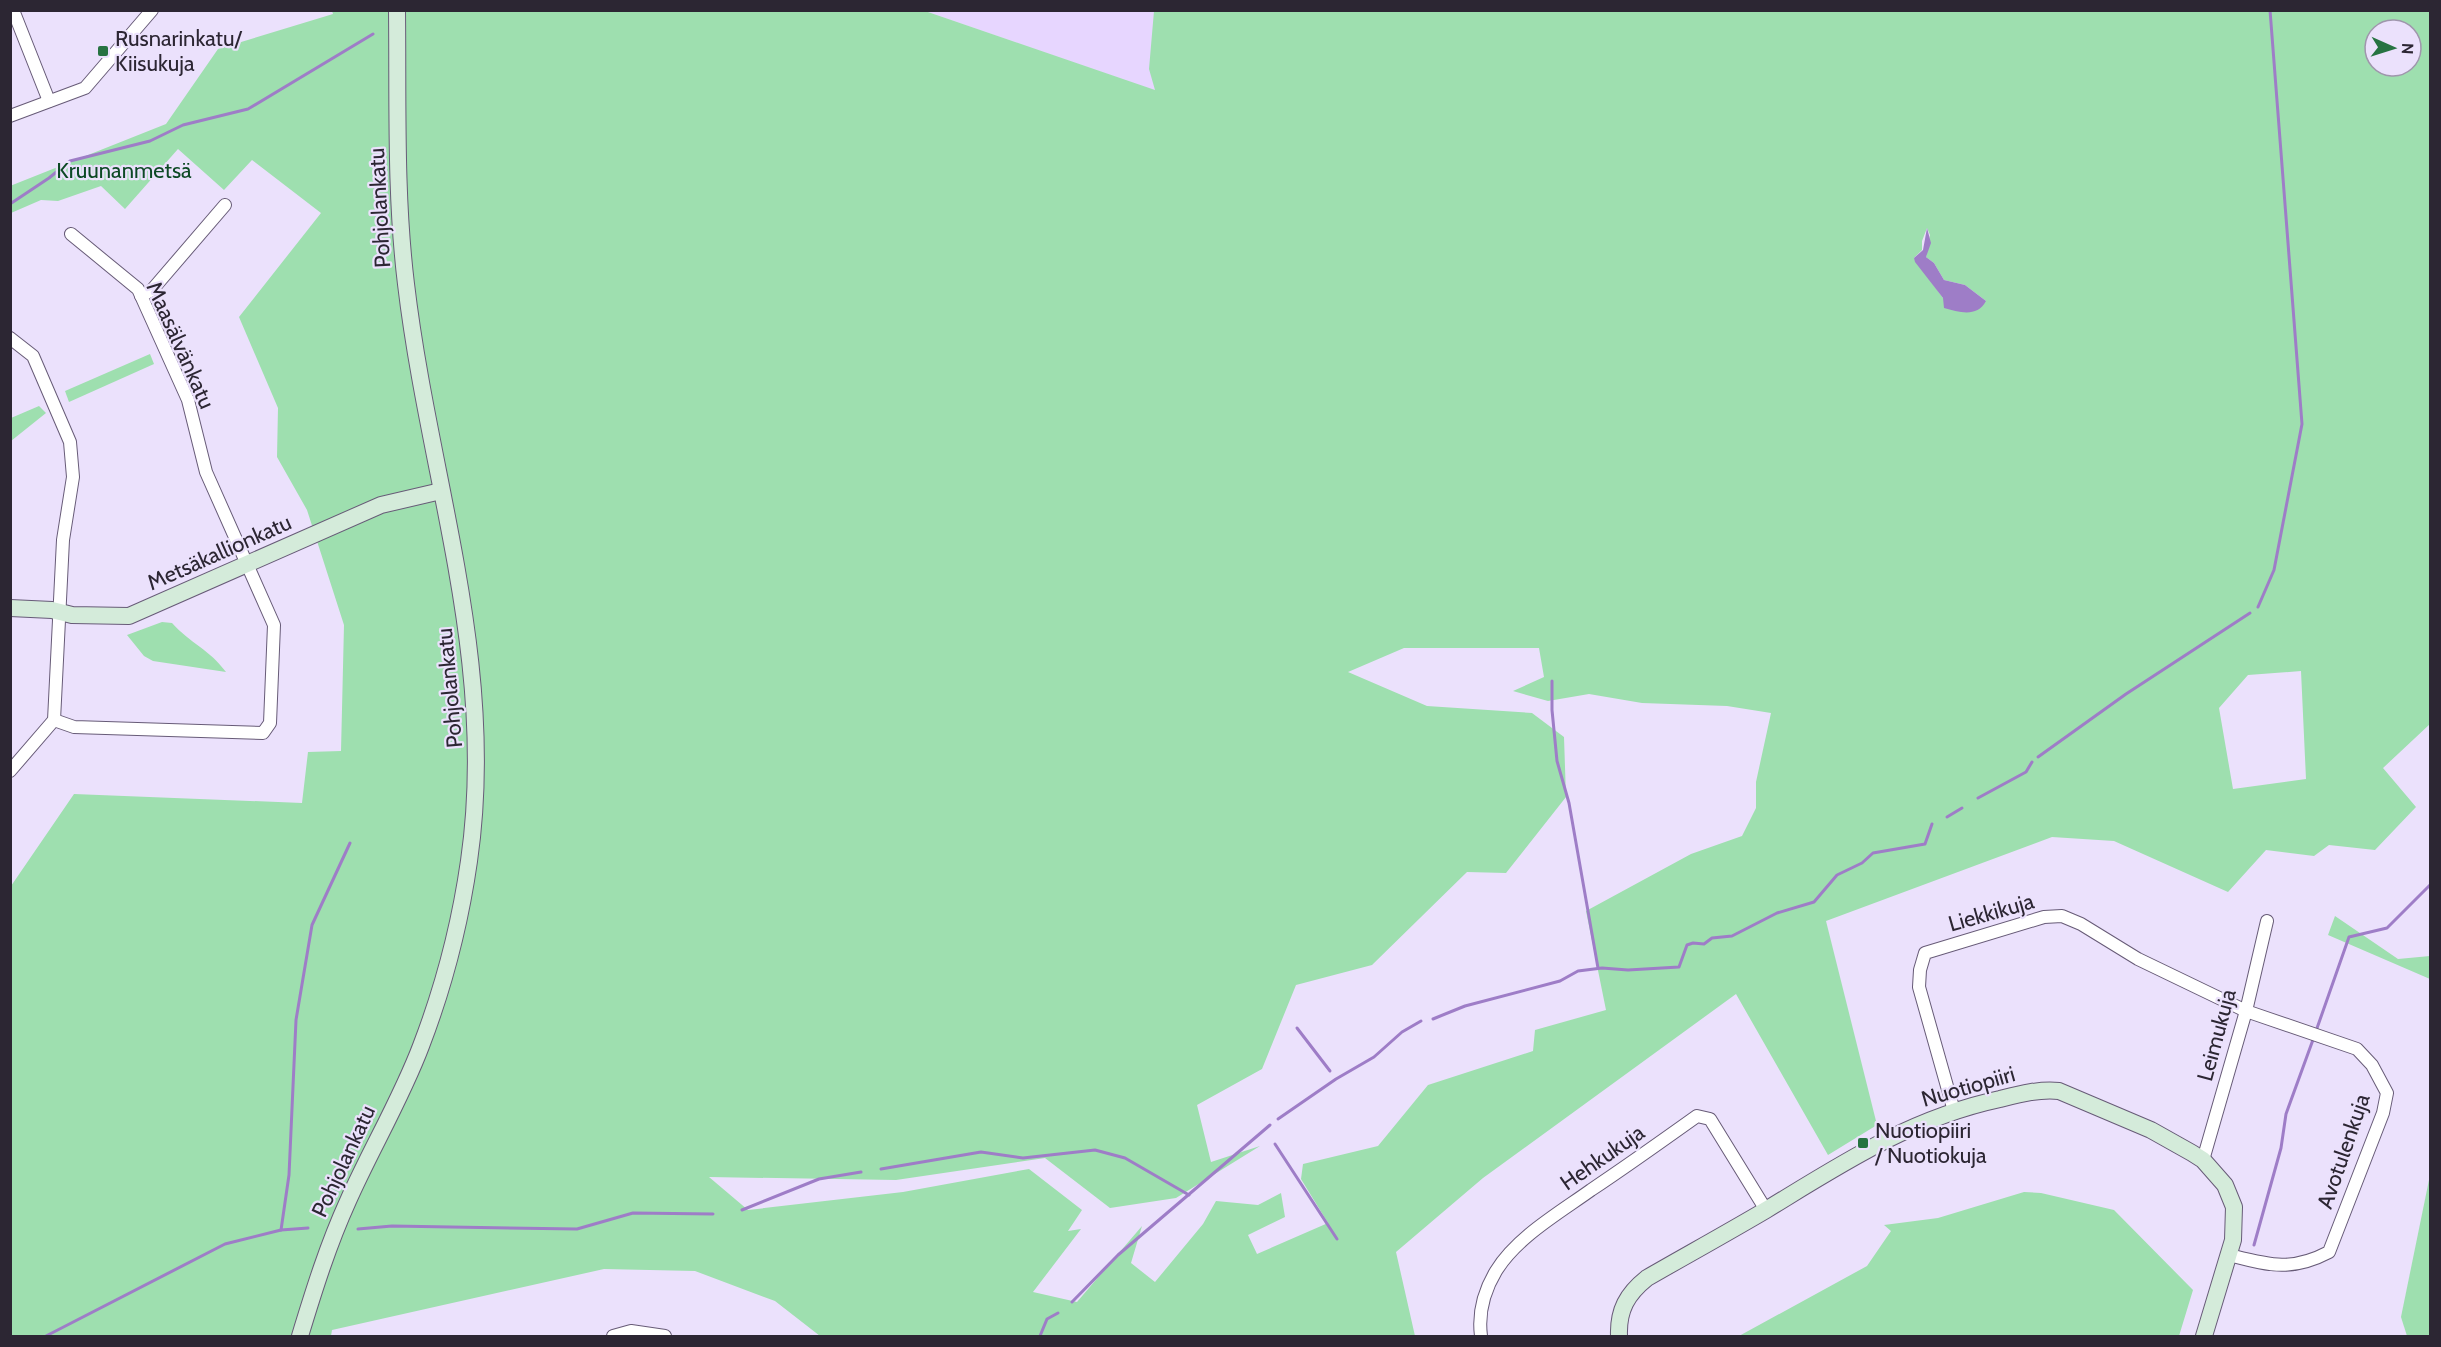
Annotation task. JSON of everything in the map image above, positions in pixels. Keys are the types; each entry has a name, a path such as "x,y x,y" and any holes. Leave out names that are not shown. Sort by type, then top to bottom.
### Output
{"main road":[{"name":"Pohjolankatu","path":"300,1336 324,1258 420,1049 440,993 462,907 475,809 477,728 468,627 441,491 406,285 398,192 397,10"},
{"name":"Metsäkallionkatu","path":"10,608 58,611 72,615 129,616 381,505 441,491"},
{"name":"Nuotiopiiri","path":"1619,1336 1622,1306 1630,1292 1647,1278 1895,1133 1954,1111 2043,1089 2059,1091 2151,1130 2203,1160 2225,1185 2234,1207 2234,1228 2229,1255 2204,1336"}],"street":[{"path":"14,10 49,101"},
{"path":"10,116 85,88 152,10"},
{"path":"141,296 153,290 225,205"},
{"name":"Maasälvänkatu","path":"54,720 74,727 263,733 270,723 274,625 206,472 188,400 138,289 71,234"},
{"path":"10,338 33,356 70,442 73,477 63,540 54,720 10,771"},
{"name":"Liekkikuja","path":"1954,1111 1919,987 1920,970 1925,953 2044,917 2062,916 2081,924 2138,959 2246,1011"},
{"name":"Leimukuja","path":"2203,1160 2246,1011 2267,921"},
{"name":"Avotulenkuja","path":"2229,1255 2277,1267 2309,1262 2329,1252 2383,1113 2387,1093 2372,1065 2357,1049 2246,1011"},
{"name":"Hehkukuja","path":"1481,1336 1479,1317 1485,1295 1497,1270 1515,1248 1555,1215 1697,1116 1710,1119 1766,1210"},
{"path":"613,1336 631,1331 665,1336"}],"shaded area":[{"path":"925,11 1257,11 1183,100"},
{"path":"1927,228 1931,243 1926,257 1934,263 1944,280 1965,285 1986,301 1978,310 1967,312 1944,308 1943,298 1915,262 1914,258 1923,250"}],"green space":[{"name":"Kruunanmetsä","path":"332,11 925,11 1155,90 1149,69 1154,11 2430,11 2430,724 2383,768 2416,807 2375,850 2329,845 2314,856 2266,850 2228,892 2114,841 2052,837 1826,921 1877,1125 1828,1155 1736,994 1483,1178 1396,1252 1415,1336 820,1336 775,1301 695,1271 604,1269 332,1330 331,1336 11,1336 11,886 74,794 302,803 308,752 341,751 344,625 307,510 277,457 278,408 239,317 321,213 252,160 224,190 178,149 125,209 101,186 58,201 41,200 11,213 10,186 166,124 218,49 333,14","holes":["1927,228 1930,235 1926,257 1934,263 1944,280 1965,285 1986,301 1943,298 1914,258 1922,250 1922,241","1404,648 1539,648 1544,677 1513,691 1548,701 1589,694 1642,703 1727,706 1771,713 1756,782 1756,808 1742,836 1691,854 1586,911 1606,1010 1535,1030 1533,1051 1428,1085 1378,1146 1303,1164 1301,1179 1328,1223 1257,1254 1248,1235 1285,1217 1281,1193 1258,1205 1216,1201 1203,1224 1155,1282 1131,1263 1142,1226 1077,1302 1033,1292 1081,1229 1068,1231 1082,1210 1029,1169 903,1192 748,1210 709,1177 896,1180 1045,1158 1110,1208 1176,1198 1260,1146 1211,1162 1197,1105 1262,1069 1296,985 1372,965 1467,872 1506,873 1566,797 1564,737 1532,713 1427,706 1348,672","2301,671 2306,779 2233,789 2219,708 2248,675"]},
{"path":"150,354 154,364 69,402 65,391"},
{"path":"39,406 46,413 11,441 11,418"},
{"path":"162,622 172,623 220,664 226,672 153,661 144,656 127,635"},
{"path":"2335,916 2398,959 2430,956 2430,979 2328,935"},
{"path":"2430,1175 2430,1336 2407,1336 2401,1317"},
{"path":"2024,1192 2041,1193 2114,1210 2193,1290 2179,1336 1739,1336 1867,1266 1891,1231 1884,1225 1938,1218"}],"waterway":[{"path":"2258,607 2274,570 2302,424 2270,10"},
{"path":"10,204 70,161 150,141 183,125 248,109 373,34"},
{"path":"2038,757 2126,694 2250,613"},
{"path":"1552,681 1552,710 1557,761 1569,803 1598,968"},
{"path":"1978,798 2026,772 2032,762"},
{"path":"1947,817 1962,808"},
{"path":"1433,1019 1465,1006 1560,981 1578,971 1602,968 1628,970 1679,967 1687,945 1704,944 1712,938 1732,936 1777,913 1814,902 1837,875 1862,863 1873,853 1925,844 1932,824"},
{"path":"281,1230 289,1175 296,1020 312,925 350,843"},
{"path":"2316,1031 2349,937 2387,928 2430,885"},
{"path":"1278,1119 1336,1079 1374,1057 1402,1032 1421,1021"},
{"path":"1297,1028 1330,1071"},
{"path":"2254,1245 2281,1148 2286,1114 2314,1037"},
{"path":"1072,1302 1118,1255 1270,1125"},
{"path":"1275,1144 1337,1239"},
{"path":"881,1169 981,1152 1023,1158 1095,1150 1125,1158 1189,1195"},
{"path":"742,1210 819,1179 861,1172"},
{"path":"358,1229 392,1226 577,1229 633,1213 713,1214"},
{"path":"46,1336 225,1244 281,1230 308,1228"},
{"path":"1040,1336 1047,1319 1058,1313"}],"place":[{"name":"Rusnarinkatu/ Kiisukuja","path":"103,51"},
{"name":"Nuotiopiiri / Nuotiokuja","path":"1863,1143"}]}
